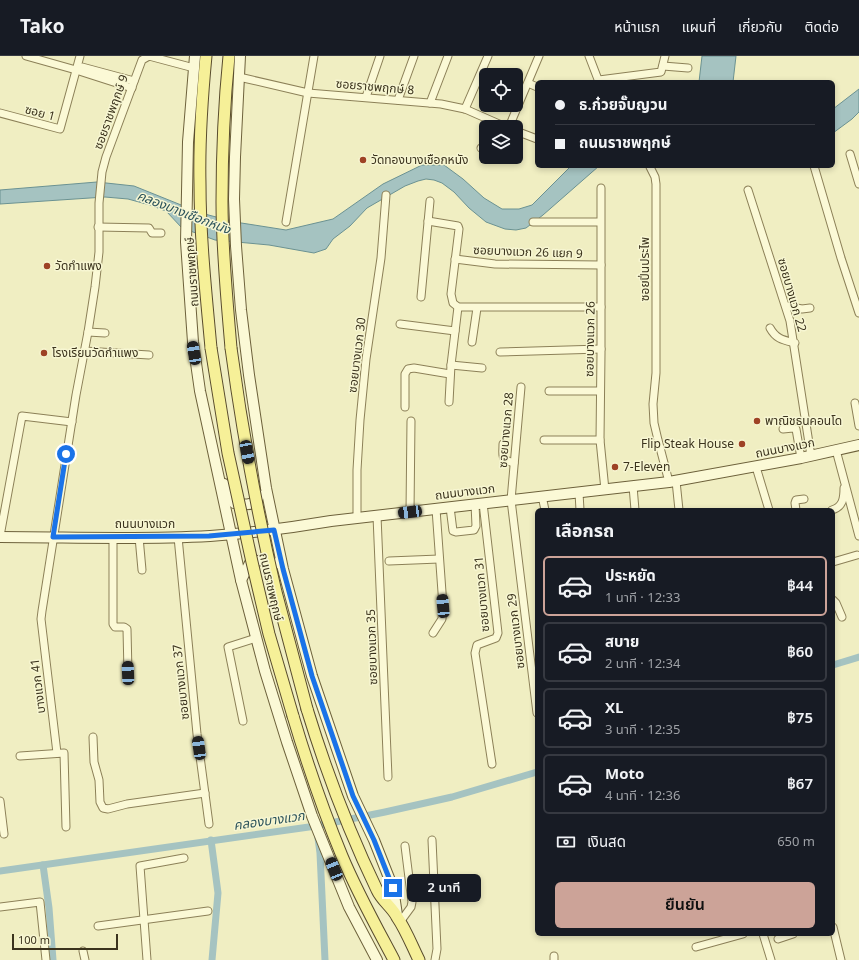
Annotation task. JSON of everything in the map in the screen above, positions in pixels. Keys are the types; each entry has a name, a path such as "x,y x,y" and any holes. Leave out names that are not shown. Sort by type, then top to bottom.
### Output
{"main road":[{"name":"ถนนราชพฤกษ์","path":"195,56 186,182 186,242 192,342 200,391 241,580 256,638 287,742 312,816 349,907 377,960"},
{"name":"ถนนราชพฤกษ์","path":"206,56 200,141 202,244 211,348 228,453 268,634 312,779 342,856 362,899 394,960"},
{"name":"ถนนราชพฤกษ์","path":"229,56 223,137 222,203 223,245 231,348 247,452 268,556 276,593 307,709 323,760 358,848 380,896 398,918 419,960"},
{"name":"ถนนราชพฤกษ์","path":"240,56 234,199 236,246 249,373 274,530 312,676 353,796 374,840 393,888 398,918"},
{"name":"ถนนบางแวก","path":"0,536 178,537 274,530 479,503 673,482 812,456 859,445"},
{"path":"215,461 234,504 252,504 258,499 261,490 261,454"},
{"path":"241,580 247,567 257,561 270,560 283,569"}],"street":[{"path":"26,56 133,85"},
{"path":"76,70 80,56"},
{"name":"ซอยราชพฤกษ์ 9","path":"84,351 99,252 98,227 102,172 106,156 142,60 149,56 194,68"},
{"path":"286,222 314,56"},
{"path":"366,97 380,56"},
{"path":"398,100 414,56"},
{"path":"430,103 448,56"},
{"path":"465,109 488,56"},
{"name":"ซอยราชพฤกษ์ 8","path":"510,120 539,56"},
{"path":"589,56 599,80"},
{"path":"606,80 661,72 665,56"},
{"path":"663,66 688,68"},
{"name":"ซอย 1","path":"0,113 60,129 76,70"},
{"name":"ซอยราชพฤกษ์ 8","path":"239,77 308,93 430,103 465,109 491,120"},
{"path":"528,83 535,86"},
{"path":"523,134 535,138"},
{"path":"850,154 859,184"},
{"name":"ซอยปิ่นประไพ","path":"650,168 655,177 656,184 656,373 653,404 654,423 658,440 673,482 679,508"},
{"path":"815,168 859,313"},
{"name":"ซอยบางแวก 26","path":"600,188 600,440 605,490"},
{"name":"ซอยบางแวก 22","path":"748,190 786,306 795,343 812,456"},
{"name":"ซอยบางแวก 30","path":"357,518 357,470 362,397 381,258 386,195"},
{"path":"421,297 430,201"},
{"path":"428,221 458,226 459,229 451,294 453,303 458,307 601,307"},
{"path":"533,222 600,222"},
{"path":"98,227 149,228 152,232 161,233"},
{"name":"ซอยบางแวก 26 แยก 9","path":"455,259 495,264 601,265"},
{"path":"786,306 802,309 810,308"},
{"path":"449,402 450,374 458,307"},
{"path":"472,342 476,308"},
{"path":"400,324 455,331"},
{"path":"770,328 776,337 795,343"},
{"path":"88,332 106,333"},
{"path":"500,352 601,349"},
{"path":"84,351 148,355"},
{"name":"บางแวก 41","path":"66,827 64,753 57,753 42,611 84,351"},
{"path":"451,364 482,368"},
{"path":"405,407 405,374 408,369 414,368 450,374"},
{"name":"ซอยบางแวก 28","path":"511,500 521,387"},
{"path":"549,391 600,391"},
{"path":"855,403 859,426"},
{"path":"0,536 22,416 72,422"},
{"path":"410,512 411,421"},
{"path":"783,429 796,429 801,458"},
{"path":"544,440 600,440"},
{"path":"504,444 503,458 514,463"},
{"path":"836,450 859,536"},
{"path":"756,467 768,508"},
{"path":"835,509 839,507 843,501 844,482"},
{"path":"633,486 635,508"},
{"path":"579,492 580,508"},
{"path":"542,496 544,508"},
{"path":"796,508 796,500 804,499"},
{"name":"ซอยบางแวก 29","path":"511,500 535,697"},
{"path":"450,507 453,531 474,530 476,526 479,503"},
{"name":"ซอยบางแวก 31","path":"479,503 498,634 496,638 477,645 476,653 492,764"},
{"path":"433,633 440,624 443,613 436,509"},
{"name":"ซอยบางแวก 35","path":"377,516 388,777"},
{"path":"113,537 113,624 115,627 124,627 127,629 128,673"},
{"path":"139,537 142,570"},
{"name":"ซอยบางแวก 37","path":"178,537 197,734 210,824"},
{"path":"835,561 857,555"},
{"path":"389,561 439,559"},
{"path":"835,602 842,617"},
{"path":"243,721 228,647 256,638"},
{"path":"94,737 94,762 99,780 100,802 103,808 108,809 127,804 205,793"},
{"path":"20,756 57,753"},
{"path":"0,801 4,834"},
{"path":"432,840 436,948 435,960"},
{"path":"398,918 411,907 412,902 405,846"},
{"path":"147,960 140,866 184,858"},
{"path":"0,907 40,902 45,960"},
{"path":"98,926 208,911"},
{"path":"835,935 841,960"},
{"path":"696,948 736,936"},
{"path":"764,936 770,960"},
{"path":"778,939 787,936"},
{"path":"83,951 85,960"}],"water":[{"path":"702,56 736,56 733,80 699,80"},
{"path":"859,89 859,112 835,132 835,107"},
{"name":"คลองบางเชือกหนัง","path":"422,165 444,165 463,179 484,198 502,209 519,209 532,205 569,168 597,168 543,215 526,228 516,230 505,229 486,222 469,208 454,192 442,183 426,179 418,181 405,186 367,208 350,226 333,239 326,249 314,253 269,245 215,240 182,228 166,211 128,199 105,197 0,204 0,190 97,182 134,186 201,213 235,222 286,230 333,219 383,184"}],"waterway":[{"name":"คลองบางแวก","path":"835,664 859,657"},
{"name":"คลองบางแวก","path":"0,871 316,826 452,797 535,773"},
{"path":"318,838 325,960"},
{"path":"211,840 218,893 212,960"},
{"path":"43,865 49,908 53,960"}],"place":[{"name":"วัดทองบางเชือกหนัง","path":"363,160"},
{"name":"วัดกำแพง","path":"47,266"},
{"name":"โรงเรียนวัดกำแพง","path":"44,353"},
{"name":"พาณิชธนคอนโด","path":"757,421"},
{"name":"Flip Steak House","path":"742,444"},
{"name":"7-Eleven","path":"615,467"}],"route":[{"path":"66,454 53,537 209,536 274,530 312,676 353,796 374,840 393,888"}]}
